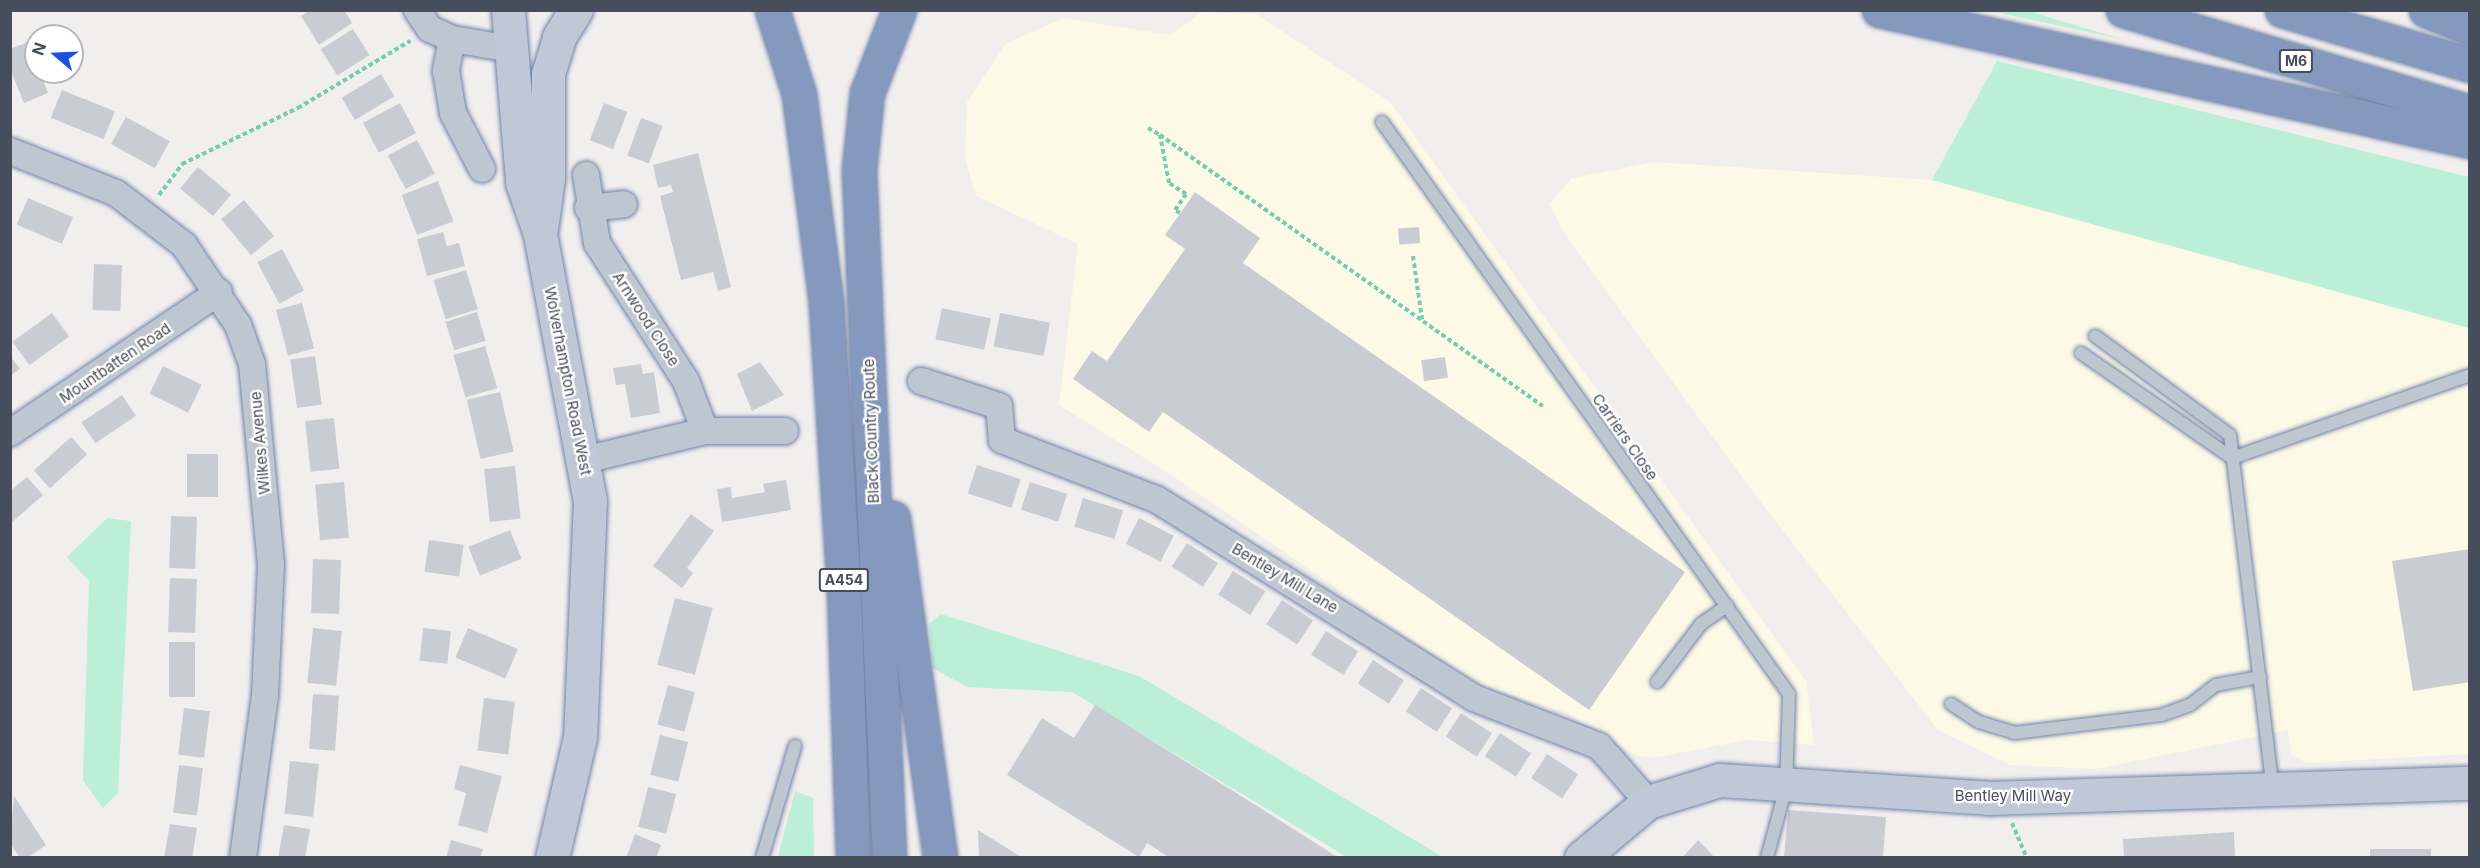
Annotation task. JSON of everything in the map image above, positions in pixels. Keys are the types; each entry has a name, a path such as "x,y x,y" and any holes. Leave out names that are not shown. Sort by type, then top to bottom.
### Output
{"highway":[{"name":"A454","path":"772,10 799,94 826,303 844,587 853,858"},
{"name":"Black Country Route","path":"889,858 860,140 873,73 899,10"},
{"path":"1879,10 2469,141"},
{"name":"M6","path":"2123,10 2469,112"},
{"path":"2282,10 2469,65"},
{"path":"2426,10 2469,27"},
{"path":"868,356 940,858"}],"main road":[{"name":"Wolverhampton Road West","path":"508,10 522,182 540,234 584,460 590,510 585,685 570,792 552,858"},
{"path":"511,49 553,10"},
{"path":"540,234 548,178 548,74 559,37 576,10"},
{"name":"Bentley Mill Way","path":"1581,858 1648,802 1720,780 1786,787 1988,798 2273,792 2469,783"}],"street":[{"path":"433,26 511,49"},
{"path":"433,26 446,71 453,113 482,169"},
{"name":"Wilkes Avenue","path":"10,151 75,173 147,213 184,245 219,292 252,364 271,564 265,695 243,858"},
{"name":"Arnwood Close","path":"586,175 588,208 597,243 686,381 705,432"},
{"path":"588,208 624,204"},
{"name":"Mountbatten Road","path":"10,433 219,292"},
{"name":"Bentley Mill Lane","path":"921,381 999,406 1002,440 1156,499 1474,698 1599,746 1648,802"},
{"path":"584,460 705,432 785,431"}],"lane":[{"name":"Carriers Close","path":"1382,122 1790,694 1786,787 1767,858"},
{"path":"2096,336 2230,435 2273,792"},
{"path":"2081,353 2232,458"},
{"path":"2232,458 2469,375"},
{"path":"1657,682 1701,624 1727,606"},
{"path":"1952,704 1979,722 2014,733 2162,715 2190,705 2216,685 2260,677"},
{"path":"762,858 795,746"}],"path":[{"path":"147,213 182,164 298,108 433,26"},
{"path":"1148,128 1543,406"},
{"path":"1160,135 1169,183 1186,194 1175,210 1180,213"},
{"path":"1413,256 1422,320"}],"shaded area":[{"path":"1202,12 1256,14 1390,102 1806,681 1814,745 1747,740 1654,758 1637,756 1566,713 1475,683 1170,474 1059,405 1078,244 976,196 965,158 967,102 1006,43 1064,18 1171,35"},
{"path":"1655,162 1932,180 2469,328 2469,754 2307,763 2291,755 2288,730 2096,769 2010,765 1938,730 1756,496 1566,236 1549,204 1572,178"}],"green space":[{"path":"1991,11 2028,11 2125,40"},
{"path":"1997,61 2469,177 2469,328 1932,180"},
{"path":"107,518 131,521 118,793 103,808 83,780 89,581 67,557"},
{"path":"941,614 1139,676 1443,857 1347,857 1072,692 967,687 933,668 929,624"},
{"path":"795,791 813,798 814,857 778,857"}],"building":[{"path":"310,10 344,10 352,23 319,45 301,16"},
{"path":"353,29 369,55 337,75 321,49"},
{"path":"24,44 24,84 44,84 48,93 24,103 10,69 10,49"},
{"path":"381,74 394,96 355,120 342,98"},
{"path":"62,90 115,111 104,139 51,118"},
{"path":"400,103 416,133 379,153 363,123"},
{"path":"604,103 627,112 613,149 590,140"},
{"path":"126,117 170,141 155,168 111,144"},
{"path":"641,118 663,126 649,163 627,156"},
{"path":"417,140 435,174 406,189 388,155"},
{"path":"698,153 731,287 718,291 713,272 681,280 660,196 673,192 671,185 658,188 653,165"},
{"path":"198,167 231,195 213,216 180,188"},
{"path":"438,181 453,221 417,235 402,195"},
{"path":"1195,192 1260,238 1243,263 1685,572 1589,710 1163,412 1149,432 1073,379 1092,351 1107,361 1185,249 1165,235"},
{"path":"28,198 73,217 62,244 17,225"},
{"path":"244,200 274,236 251,255 221,219"},
{"path":"1419,227 1420,243 1399,244 1398,228"},
{"path":"443,232 447,246 459,243 465,266 427,276 417,239"},
{"path":"282,249 304,290 279,304 257,262"},
{"path":"94,264 122,265 120,311 92,310"},
{"path":"466,270 478,309 445,319 433,280"},
{"path":"302,303 314,348 288,355 276,310"},
{"path":"942,308 991,318 984,350 935,339"},
{"path":"477,312 486,341 454,350 445,322"},
{"path":"52,313 69,336 29,365 12,342"},
{"path":"1000,313 1050,323 1044,356 994,346"},
{"path":"485,346 497,388 465,397 453,355"},
{"path":"10,356 20,369 10,376"},
{"path":"315,356 322,405 297,408 290,359"},
{"path":"1445,357 1448,378 1424,381 1421,360"},
{"path":"760,362 784,395 752,411 737,374"},
{"path":"641,364 643,374 654,372 660,413 631,418 625,384 616,385 613,368"},
{"path":"163,366 202,385 188,413 149,394"},
{"path":"500,392 514,451 481,459 467,400"},
{"path":"122,395 136,416 95,443 81,422"},
{"path":"334,418 339,469 310,472 305,421"},
{"path":"71,437 87,455 50,488 34,470"},
{"path":"187,454 218,454 218,497 187,497"},
{"path":"977,465 1021,479 1011,508 968,494"},
{"path":"515,466 521,519 490,522 484,469"},
{"path":"27,477 43,495 10,524 10,491"},
{"path":"786,480 791,510 722,522 717,489 731,487 732,498 765,492 763,484"},
{"path":"344,482 349,538 320,540 315,485"},
{"path":"1030,482 1067,494 1058,522 1021,510"},
{"path":"1083,498 1123,510 1114,539 1074,527"},
{"path":"691,514 714,531 687,568 693,573 682,588 653,566"},
{"path":"171,516 197,517 195,569 169,568"},
{"path":"1139,518 1174,536 1161,562 1126,544"},
{"path":"510,530 522,559 480,576 468,547"},
{"path":"429,540 464,545 459,577 425,572"},
{"path":"1187,543 1218,563 1203,587 1172,566"},
{"path":"2470,549 2470,682 2413,691 2392,561"},
{"path":"313,559 341,560 339,614 311,613"},
{"path":"1233,571 1265,591 1250,615 1218,595"},
{"path":"170,578 197,579 195,633 168,632"},
{"path":"675,598 713,608 695,675 657,665"},
{"path":"1282,600 1313,620 1297,644 1266,624"},
{"path":"313,628 342,631 336,686 307,683"},
{"path":"423,628 451,631 447,664 420,661"},
{"path":"468,628 518,649 505,679 455,657"},
{"path":"1326,631 1358,651 1343,675 1311,655"},
{"path":"169,642 195,642 195,697 169,697"},
{"path":"1373,660 1404,680 1389,704 1358,683"},
{"path":"668,685 695,692 684,732 657,725"},
{"path":"1421,688 1452,708 1437,732 1406,711"},
{"path":"313,694 339,696 335,751 309,749"},
{"path":"484,698 515,702 508,754 478,751"},
{"path":"1095,705 1339,858 1170,858 1147,843 1139,857 1007,775 1042,718 1074,738"},
{"path":"184,708 210,711 204,758 178,755"},
{"path":"1461,713 1492,733 1477,757 1446,736"},
{"path":"1500,733 1531,753 1516,777 1485,756"},
{"path":"660,735 688,742 678,782 650,775"},
{"path":"1547,754 1578,774 1562,798 1531,778"},
{"path":"290,761 319,764 313,817 284,814"},
{"path":"179,765 203,768 197,816 173,813"},
{"path":"460,765 502,776 487,833 458,825 466,793 454,789"},
{"path":"648,787 676,794 666,834 638,827"},
{"path":"14,796 46,845 27,858 20,858 10,843"},
{"path":"1788,810 1886,817 1883,858 1784,858"},
{"path":"170,824 197,828 192,858 164,858"},
{"path":"284,825 310,829 305,858 278,858"},
{"path":"978,830 1023,858 979,858"},
{"path":"2234,832 2235,858 2124,858 2123,839"},
{"path":"635,834 661,845 656,858 626,858"},
{"path":"451,840 483,849 480,858 446,858"},
{"path":"1698,840 1715,858 1682,858"},
{"path":"2370,849 2431,849 2431,858 2370,858"}]}
